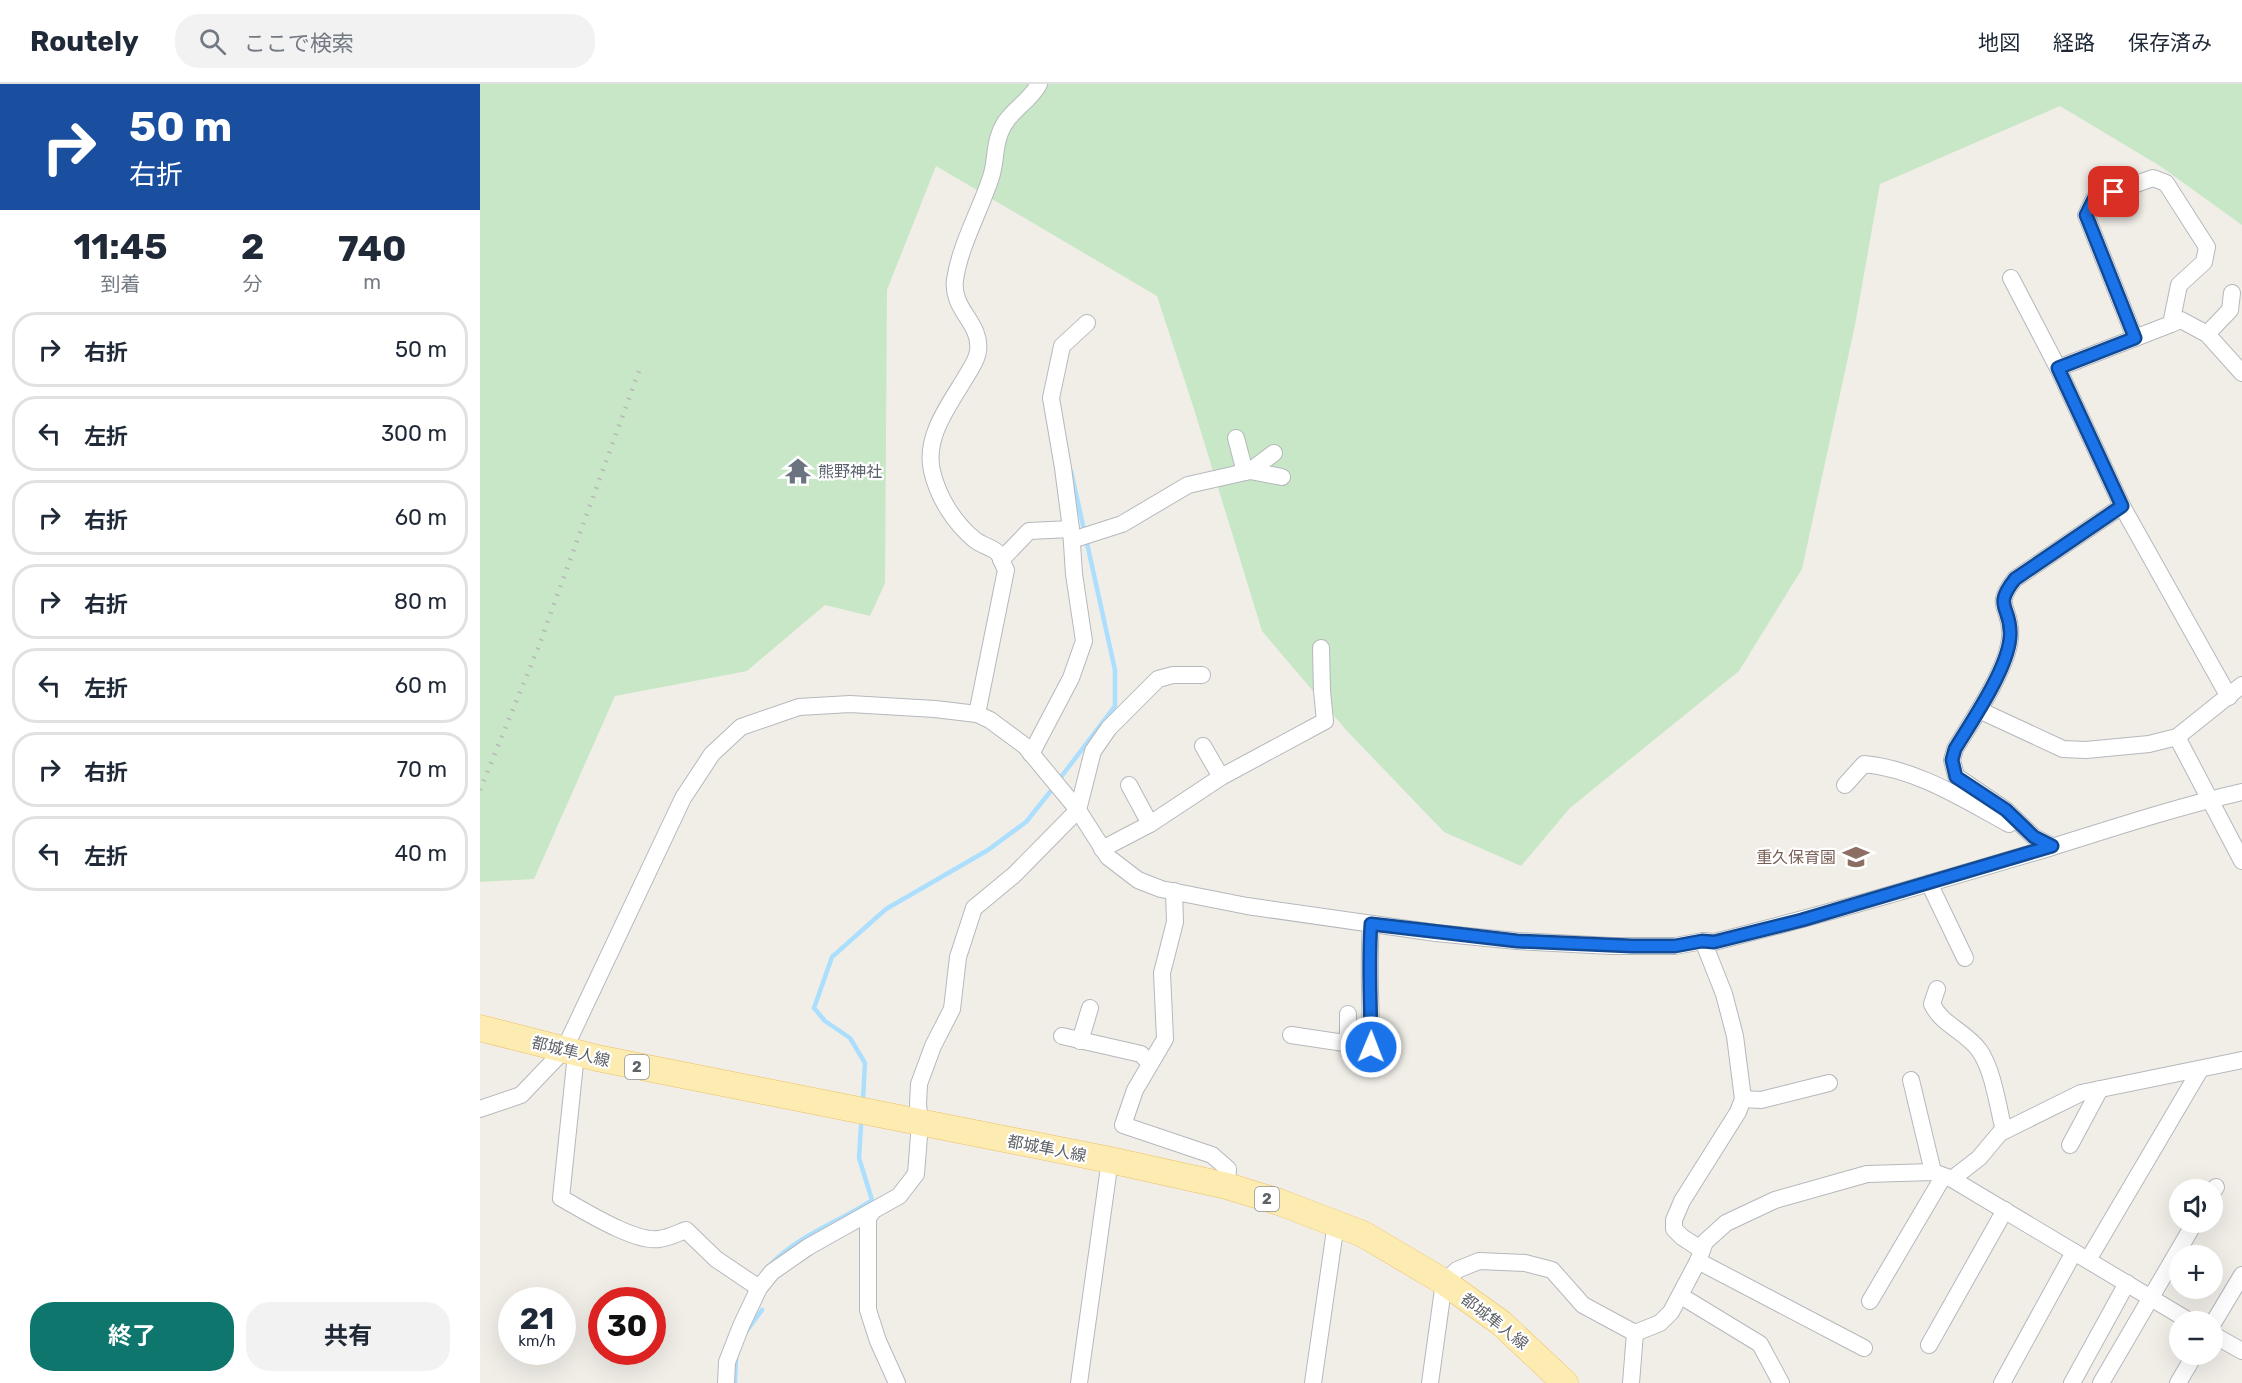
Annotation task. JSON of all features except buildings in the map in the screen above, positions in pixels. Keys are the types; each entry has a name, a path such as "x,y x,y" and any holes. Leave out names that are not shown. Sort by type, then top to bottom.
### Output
{"main road":[{"name":"都城隼人線","path":"480,1028 570,1052 1110,1160 1227,1186 1363,1234 1444,1282 1501,1323 1565,1383"}],"street":[{"path":"977,714 1006,570 998,553 975,540 958,524 939,492 932,469 932,446 937,426 978,353 977,332 959,307 956,294 955,282 963,253 992,174 999,133 1008,117 1034,93 1039,84"},
{"path":"2135,338 2086,215 2094,199 2153,178 2166,183 2207,247 2204,262 2180,285 2170,324"},
{"path":"2011,278 2058,368 2122,506 2229,697"},
{"path":"2206,334 2230,310 2232,293"},
{"path":"2058,368 2181,320 2206,334 2242,373"},
{"path":"1030,754 1071,678 1084,641 1074,574 1079,535 1051,398 1062,346 1087,323"},
{"path":"1236,438 1247,471"},
{"path":"1001,560 1029,531 1079,535 1122,524 1188,485 1247,471 1274,453"},
{"path":"1247,471 1282,477"},
{"path":"2034,837 2006,810 1956,777 1952,760 1955,749 1996,680 2010,641 2011,623 2002,602 2004,592 2015,579 2122,506"},
{"path":"1102,849 1150,824 1221,777 1325,721 1322,648"},
{"path":"726,1383 727,1362 741,1326 759,1288 772,1272 808,1247 899,1196 916,1174 920,1123 919,1084 933,1046 952,1009 958,957 974,908 1014,875 1078,810 1093,752 1109,728 1158,679 1173,675 1202,675"},
{"path":"1979,710 2062,749 2086,750 2149,744 2177,737 2242,685"},
{"path":"759,1288 716,1259 686,1230 659,1239 644,1238 608,1224 561,1198 570,1052 683,798 712,754 741,727 799,707 850,704 977,714 1010,733 1078,810 1108,857 1138,880 1174,891 1247,906 1371,924 1517,941 1611,946 1675,946 1702,941 1714,942 1802,920 2122,824 2242,792"},
{"path":"2177,737 2242,861"},
{"path":"1203,746 1221,777"},
{"path":"1845,785 1863,764 1885,766 1929,781 2052,846"},
{"path":"1129,785 1150,824"},
{"path":"1929,883 1965,958"},
{"path":"1174,891 1175,922 1162,973 1165,1039 1135,1090 1123,1125 1212,1155 1228,1169 1227,1186"},
{"path":"1291,1035 1371,1047 1372,985 1369,950 1371,924"},
{"path":"1702,941 1724,994 1736,1036 1743,1099 1738,1112 1682,1201 1674,1220 1674,1229 1700,1255 1864,1348"},
{"path":"1937,989 1932,1004 1936,1012 1973,1042 1981,1052 1987,1066 2004,1131"},
{"path":"1080,1041 1090,1008"},
{"path":"1348,1014 1348,1043"},
{"path":"1062,1036 1140,1054 1150,1064"},
{"path":"480,1109 521,1095 570,1052"},
{"path":"1870,1301 1943,1176 1980,1158 2000,1133 2081,1093 2242,1060"},
{"path":"2002,1383 2200,1070"},
{"path":"1911,1080 1943,1176"},
{"path":"1743,1099 1761,1100 1829,1083"},
{"path":"2070,1145 2100,1089"},
{"path":"1079,1383 1110,1160"},
{"path":"1635,1333 1660,1323 1671,1312 1681,1296 1705,1242 1726,1223 1775,1200 1867,1174 1943,1176 2005,1210 2173,1311"},
{"path":"1929,1345 2005,1210"},
{"path":"872,1212 868,1218 868,1310 878,1341 897,1383"},
{"path":"1313,1383 1336,1223"},
{"path":"2102,1383 2189,1233"},
{"path":"1430,1383 1444,1282 1457,1270 1479,1261 1525,1263 1552,1270 1583,1305 1635,1333"},
{"path":"2220,1311 2242,1275"},
{"path":"2072,1383 2127,1284"},
{"path":"1681,1296 1760,1344 1781,1383"},
{"path":"1631,1383 1635,1333"},
{"path":"2223,1340 2242,1351"},
{"path":"2178,1383 2189,1365"}],"green space":[{"path":"480,84 2242,84 2242,225 2160,166 2060,106 1880,184 1855,325 1802,569 1739,671 1570,808 1521,866 1444,832 1347,731 1262,631 1157,296 936,166 887,290 885,583 870,616 825,605 747,671 615,696 534,879 480,882"}],"waterway":[{"path":"1061,777 1115,706 1115,670 1071,471"},
{"path":"863,1099 865,1063 850,1038 825,1021 814,1008 832,957 886,909 988,850 1026,822 1050,792"},
{"path":"771,1264 794,1245 872,1200 859,1158 861,1126"},
{"path":"746,1332 762,1310"},
{"path":"735,1383 736,1359"}],"railway":[{"path":"480,790 538,648 639,371"}],"place":[{"name":"熊野神社","path":"798,471"},
{"name":"重久保育園","path":"1856,857"}],"route":[{"path":"1371,1047 1372,985 1369,950 1371,924 1517,941 1611,946 1675,946 1702,941 1714,942 1802,920 2052,846 2034,837 2006,810 1956,777 1952,760 1955,749 1996,680 2010,641 2011,623 2002,602 2004,592 2015,579 2122,506 2058,368 2135,338 2086,215 2094,199 2114,192"}]}
